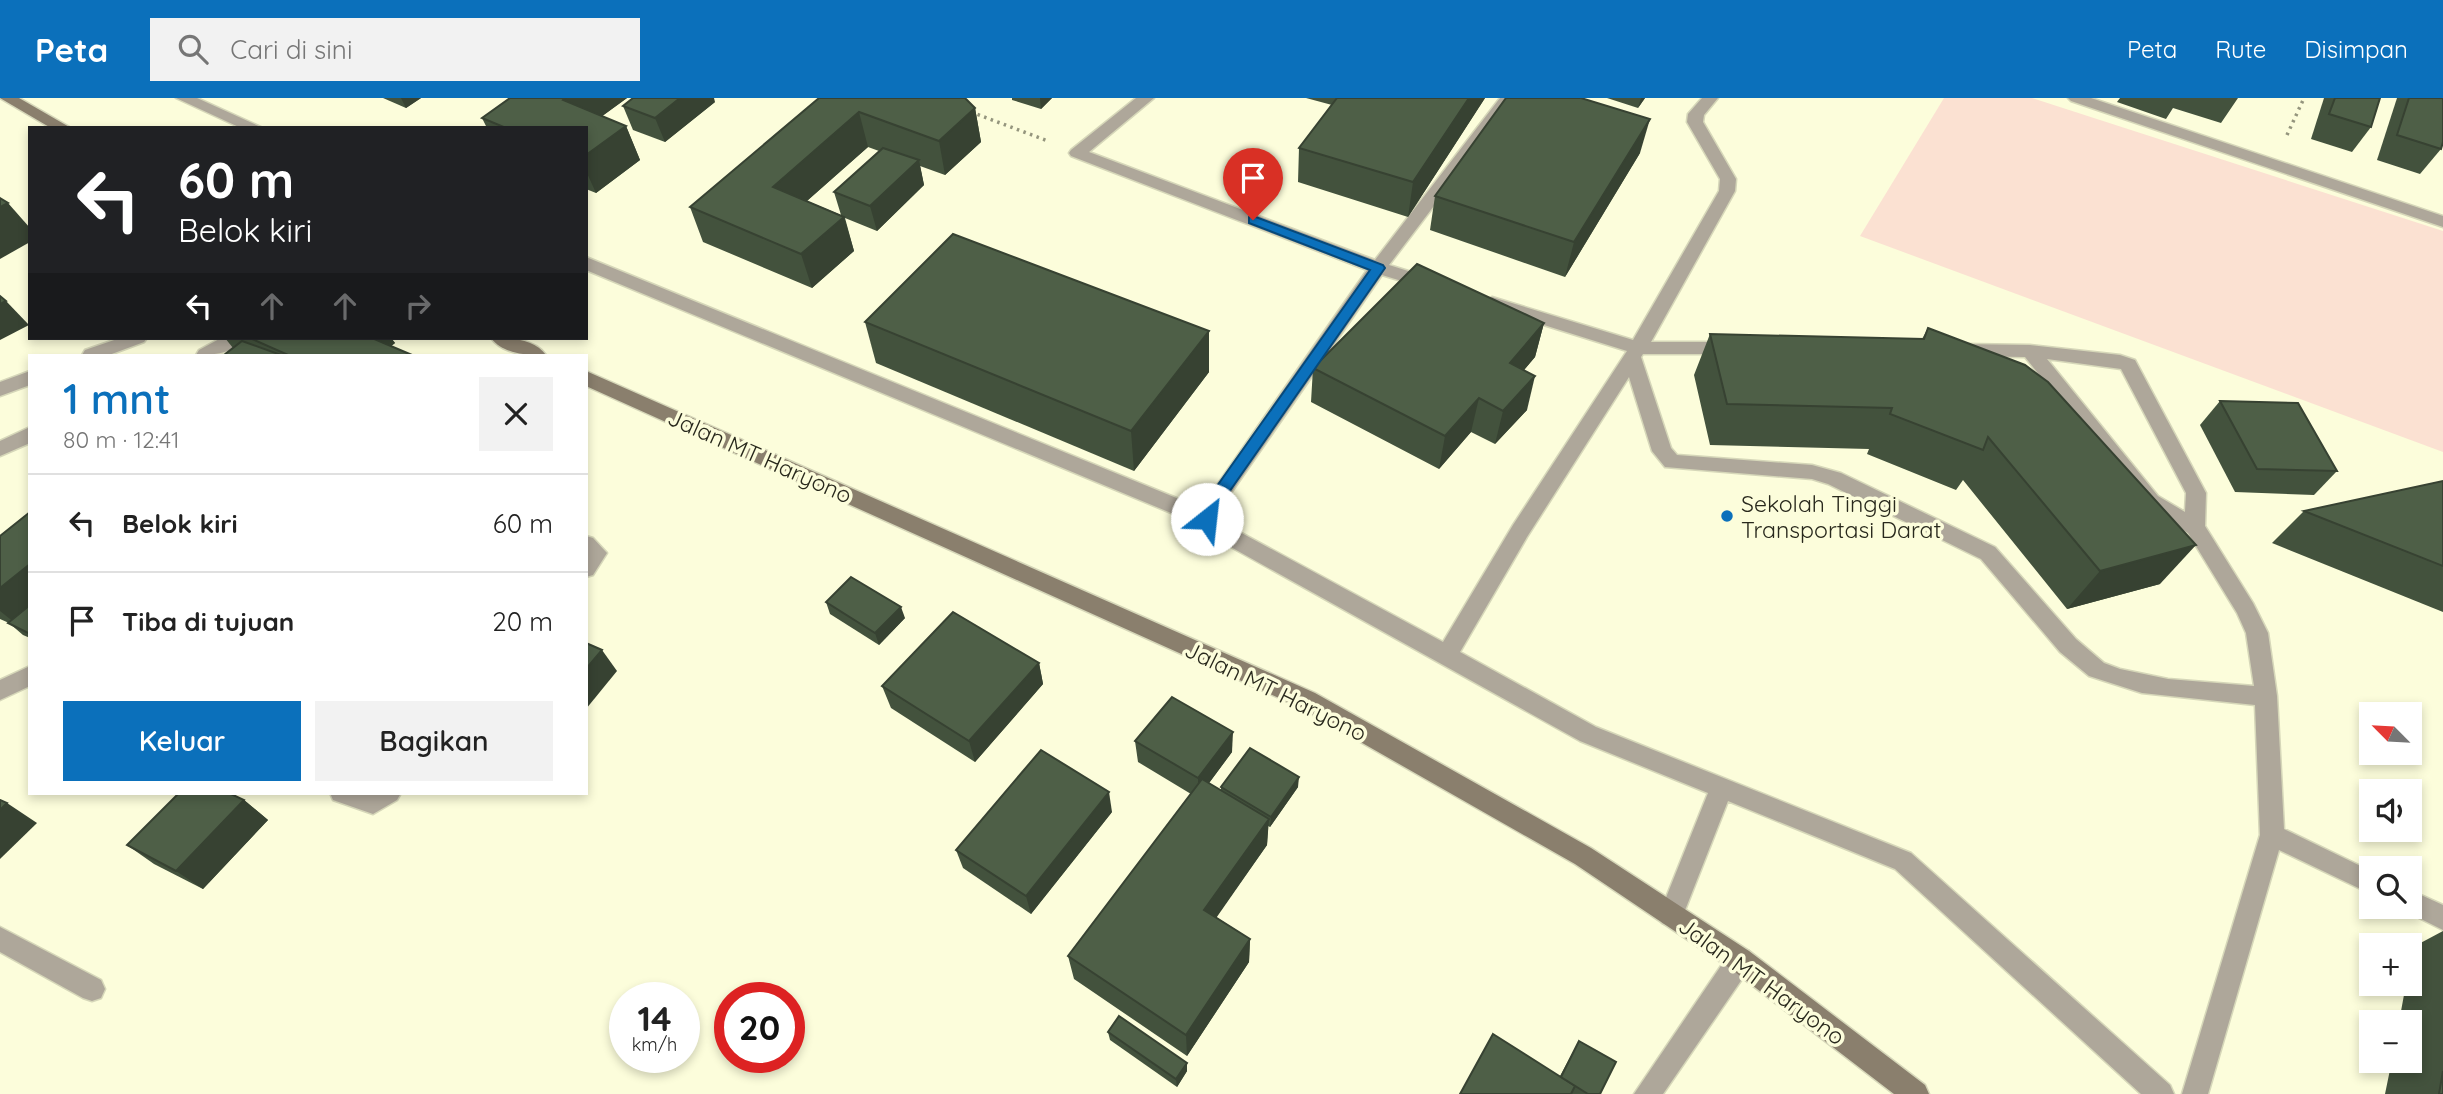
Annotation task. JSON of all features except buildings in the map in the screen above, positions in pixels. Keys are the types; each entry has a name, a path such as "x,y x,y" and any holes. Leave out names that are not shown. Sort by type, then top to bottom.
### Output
{"main road":[{"path":"7,98 59,126"},
{"path":"504,340 535,354"},
{"name":"Jalan MT Haryono","path":"588,380 1307,701 1583,856 1740,960 1916,1094"}],"street":[{"path":"184,98 251,126"},
{"path":"1077,153 1146,98"},
{"path":"1207,519 1211,507 1378,268 1508,98"},
{"path":"1447,655 1520,531 1635,353 1727,191 1728,180 1695,122 1696,114 1710,98"},
{"path":"2076,98 2443,222"},
{"path":"1077,153 1378,268 1443,288"},
{"path":"588,264 1207,519 1218,530 1588,734 1903,861 2161,1094"},
{"path":"1469,296 1635,353 1746,348"},
{"path":"94,354 132,340"},
{"path":"207,354 231,340"},
{"path":"1949,350 2030,351 2120,361 2128,365 2196,493 2195,527"},
{"path":"2030,351 2151,501 2195,527 2253,622 2266,696 2272,835 2195,1094"},
{"path":"1635,353 1662,451 1672,462 1812,472 1834,478 1988,553 2007,571 2082,660 2105,672 2129,683 2266,696"},
{"path":"0,389 28,379"},
{"path":"588,546 597,553 588,566"},
{"path":"0,691 28,676"},
{"path":"1671,915 1721,788"},
{"path":"347,795 373,804 386,795"},
{"path":"2272,835 2359,877"},
{"path":"2422,907 2443,918"},
{"path":"0,939 92,989"},
{"path":"1647,1094 1740,960"}],"path":[{"path":"2274,165 2304,98"},
{"path":"960,108 1077,153"}],"shaded area":[{"path":"1944,98 2032,98 2443,231 2443,452 1860,236"}],"place":[{"name":"Sekolah Tinggi Transportasi Darat","path":"1727,516"}],"route":[{"path":"1207,519 1211,507 1378,268 1253,220"}]}
